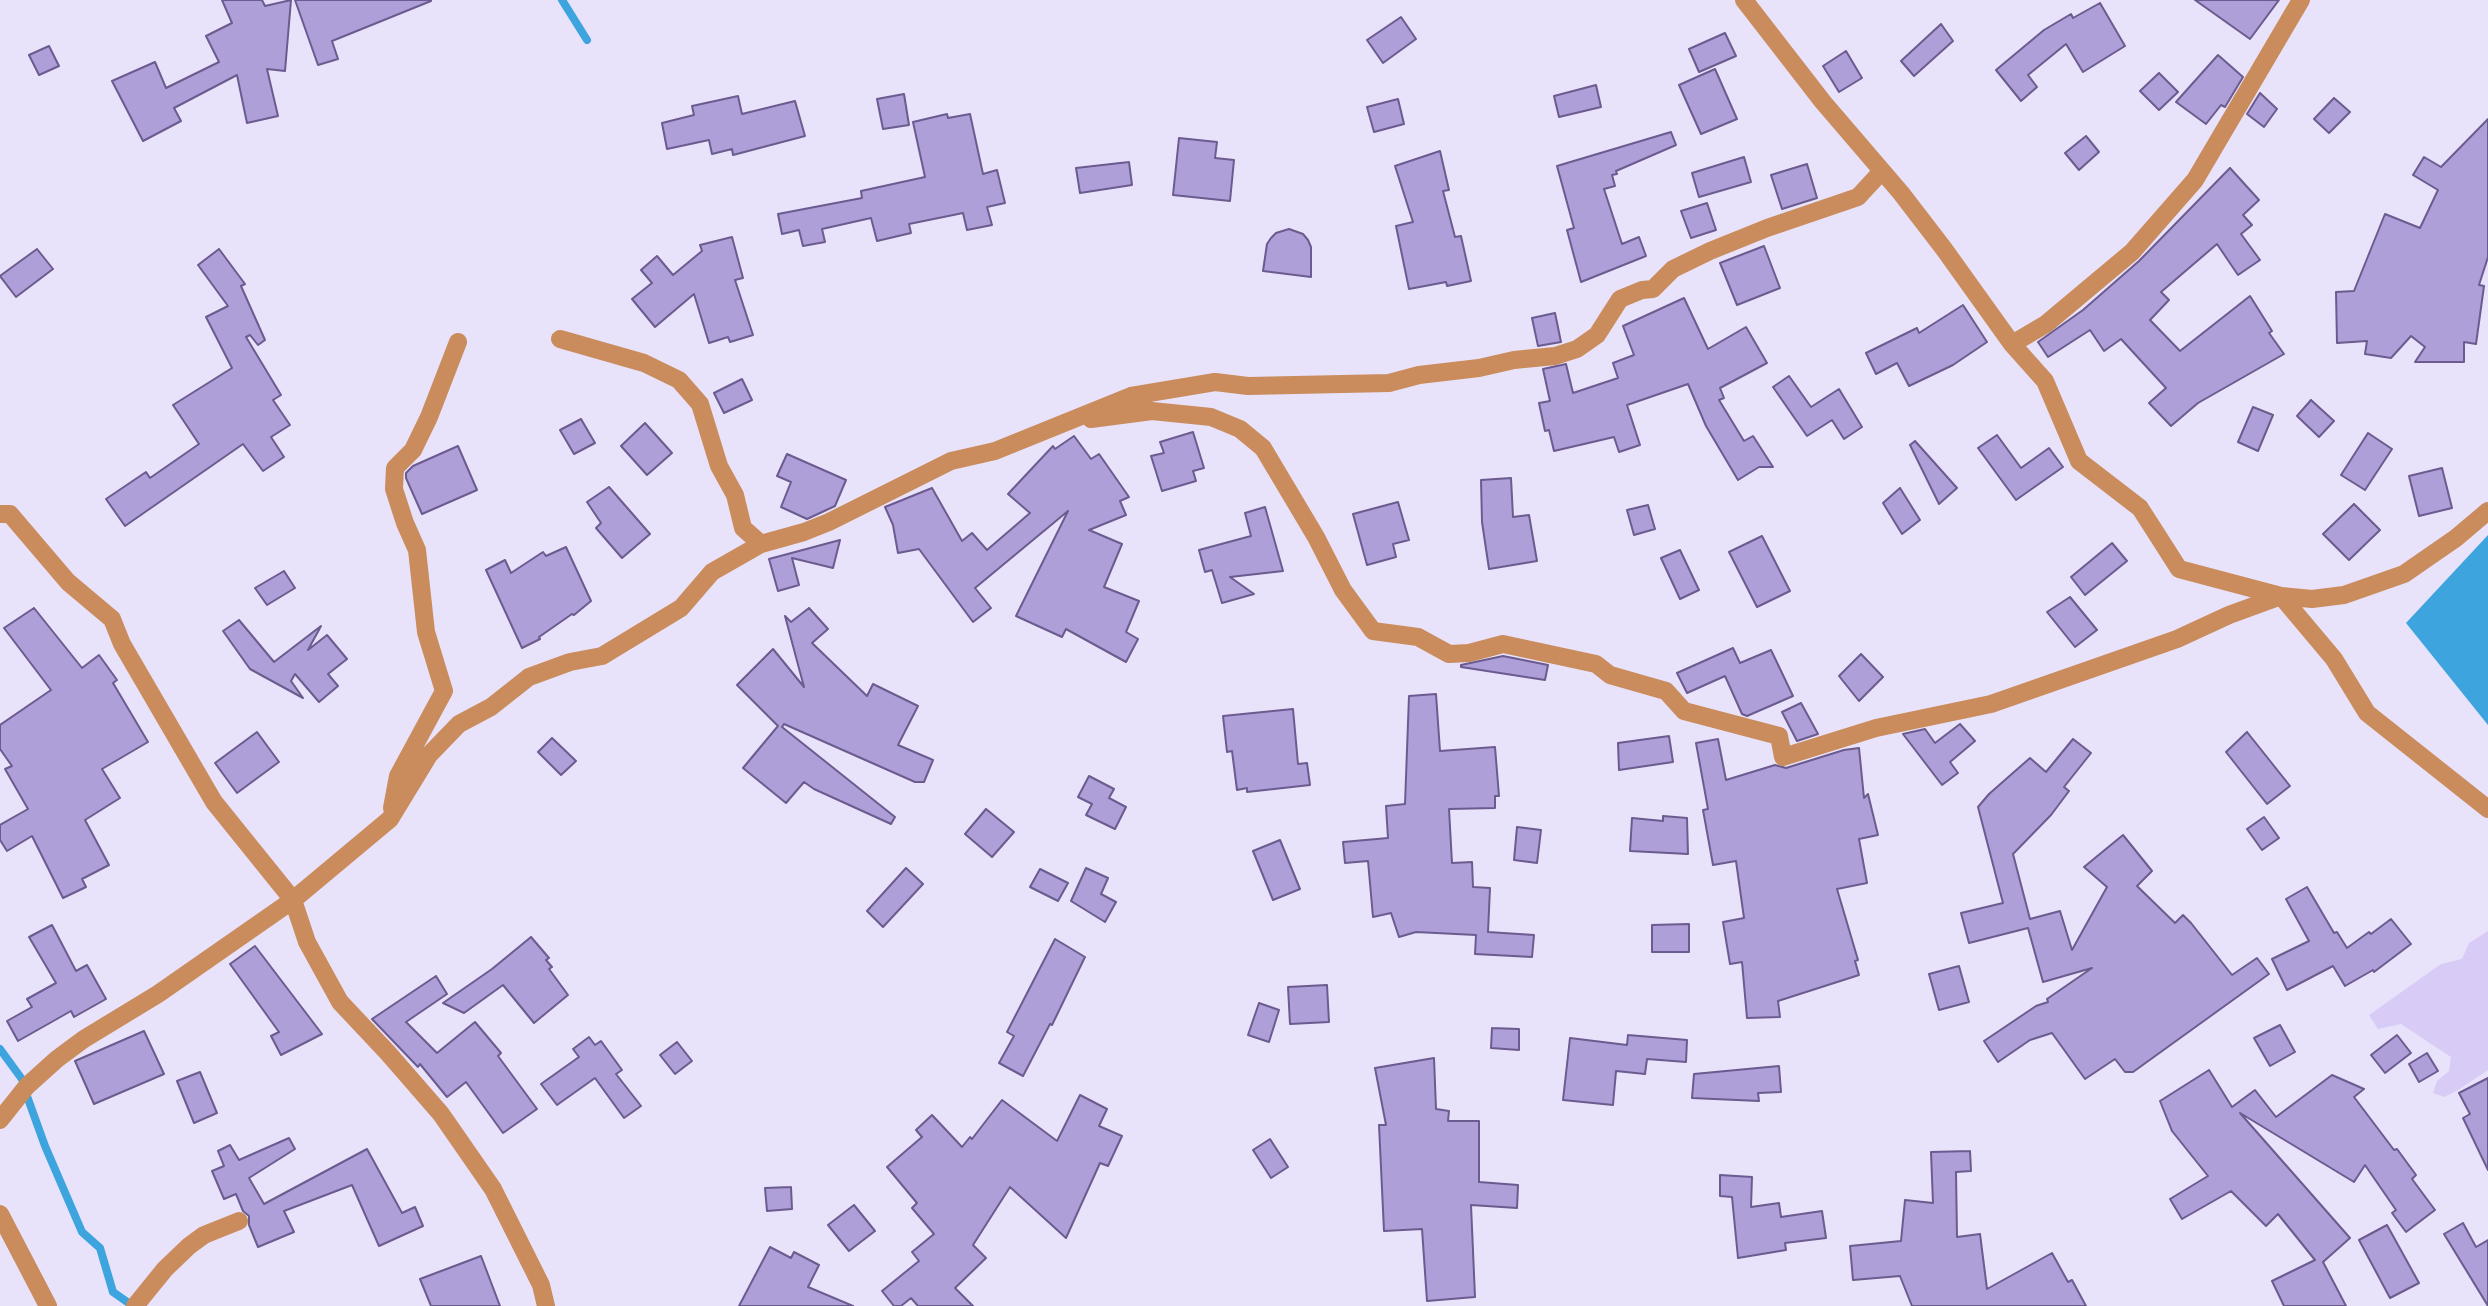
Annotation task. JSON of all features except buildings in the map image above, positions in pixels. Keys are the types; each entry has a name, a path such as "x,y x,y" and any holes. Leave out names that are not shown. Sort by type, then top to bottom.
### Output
{"street":[{"path":"1744,0 1823,102 1944,248 2012,344 2045,381 2079,461 2140,508 2179,569 2281,596 2312,598 2344,595 2404,574 2456,538 2488,511"},
{"path":"2012,344 2046,324 2132,252 2195,180 2301,0"},
{"path":"0,1121 37,1075 57,1059 84,1039 158,994 293,900 390,818 429,755 460,724 491,707 529,677 570,662 602,656 681,608 712,572 761,544 829,522 951,461 995,451 1131,396 1215,382 1248,386 1389,383 1419,375 1555,356 1577,349 1597,335 1620,299 1642,290 1653,289 1673,269 1710,251 1858,197 1882,171"},
{"path":"560,339 644,363 679,380 700,404 719,466 735,495 743,528 761,544"},
{"path":"390,818 398,776 444,691 426,632 417,550 394,489 395,468 413,450 458,342"},
{"path":"1063,422 1152,411 1211,417 1240,429 1263,447 1316,537 1343,590 1373,631 1418,637 1450,654 1469,653 1503,644 1596,664 1610,675 1666,691 1685,711 1779,736 1783,757 1876,728 1991,704 2177,639 2229,615 2281,596"},
{"path":"0,513 10,514 68,582 112,619 122,644 214,802 293,900 307,942 340,1002 441,1114 493,1189 541,1285 546,1306"},
{"path":"2281,596 2334,659 2367,713 2488,809"},
{"path":"0,1214 48,1306"},
{"path":"135,1306 165,1269 189,1246 204,1235 239,1222"}],"shaded area":[{"path":"2488,931 2488,1070 2444,1097 2433,1093 2437,1081 2449,1071 2451,1057 2401,1024 2378,1029 2369,1015 2441,964 2462,959 2469,943"}],"water":[{"path":"2488,535 2488,725 2406,623"}],"waterway":[{"path":"562,0 587,40"},
{"path":"0,1049 27,1086 27,1096 45,1146 82,1232 100,1248 113,1292 133,1306"}]}
